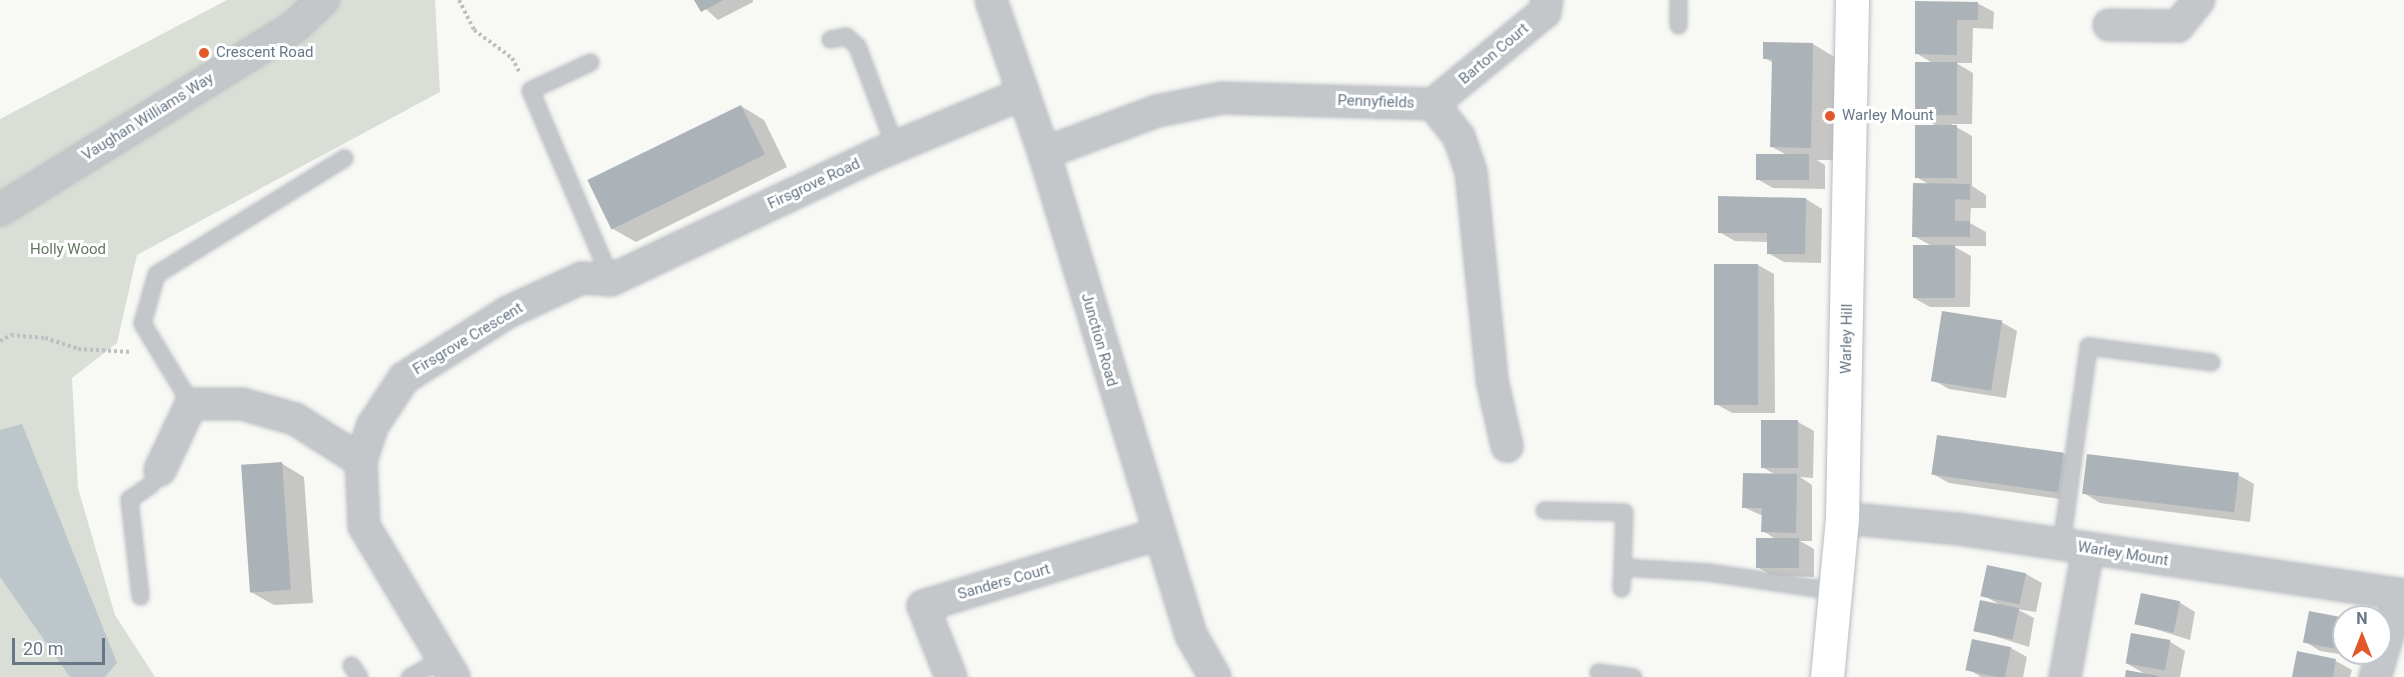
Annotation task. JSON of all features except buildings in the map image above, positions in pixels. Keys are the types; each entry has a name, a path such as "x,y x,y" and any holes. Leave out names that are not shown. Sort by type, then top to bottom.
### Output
{"main road":[{"name":"Warley Hill","path":"1827,677 1842,518 1852,0"}],"street":[{"name":"Vaughan Williams Way","path":"0,210 294,27 322,0"},
{"name":"Junction Road","path":"991,0 1020,95 1044,153 1158,534 1191,635 1215,677"},
{"name":"Barton Court","path":"1433,104 1545,12 1547,0"},
{"path":"2109,25 2178,26 2199,0"},
{"name":"Firsgrove Road","path":"611,280 895,147 1020,95"},
{"name":"Pennyfields","path":"1044,153 1157,111 1222,99 1433,104 1459,137 1471,172 1492,380 1507,446"},
{"name":"Firsgrove Crescent","path":"448,668 364,526 362,461 373,425 404,378 529,302 582,278 611,280"},
{"path":"160,470 191,404 242,404 295,419 362,461"},
{"name":"Warley Mount","path":"1842,518 2074,547 2402,595"},
{"name":"Sanders Court","path":"951,677 923,606 1158,534"},
{"path":"2065,677 2074,547"},
{"path":"2375,677 2402,595"}],"lane":[{"path":"1678,0 1678,25"},
{"path":"830,39 846,36 857,46 895,147"},
{"path":"590,62 530,90 611,280"},
{"path":"191,404 142,323 156,274 344,158"},
{"path":"2074,547 2088,346 2211,362"},
{"path":"140,596 129,499 150,485 160,470"},
{"path":"1544,510 1624,512 1621,588"},
{"path":"1622,567 1708,572 1835,591"},
{"path":"409,677 448,668"},
{"path":"1598,672 1634,677"}],"path":[{"path":"459,0 474,30 512,58 530,90"},
{"path":"0,341 11,335 78,349 126,349 172,373"}],"green space":[{"name":"Holly Wood","path":"227,0 435,0 440,92 137,255 117,343 72,378 78,488 115,615 155,677 0,677 0,119"}],"shaded area":[{"path":"22,424 117,663 105,677 70,677 0,577 0,430"}],"place":[{"name":"Crescent Road","path":"204,53"},
{"name":"Warley Mount","path":"1830,116"}]}
